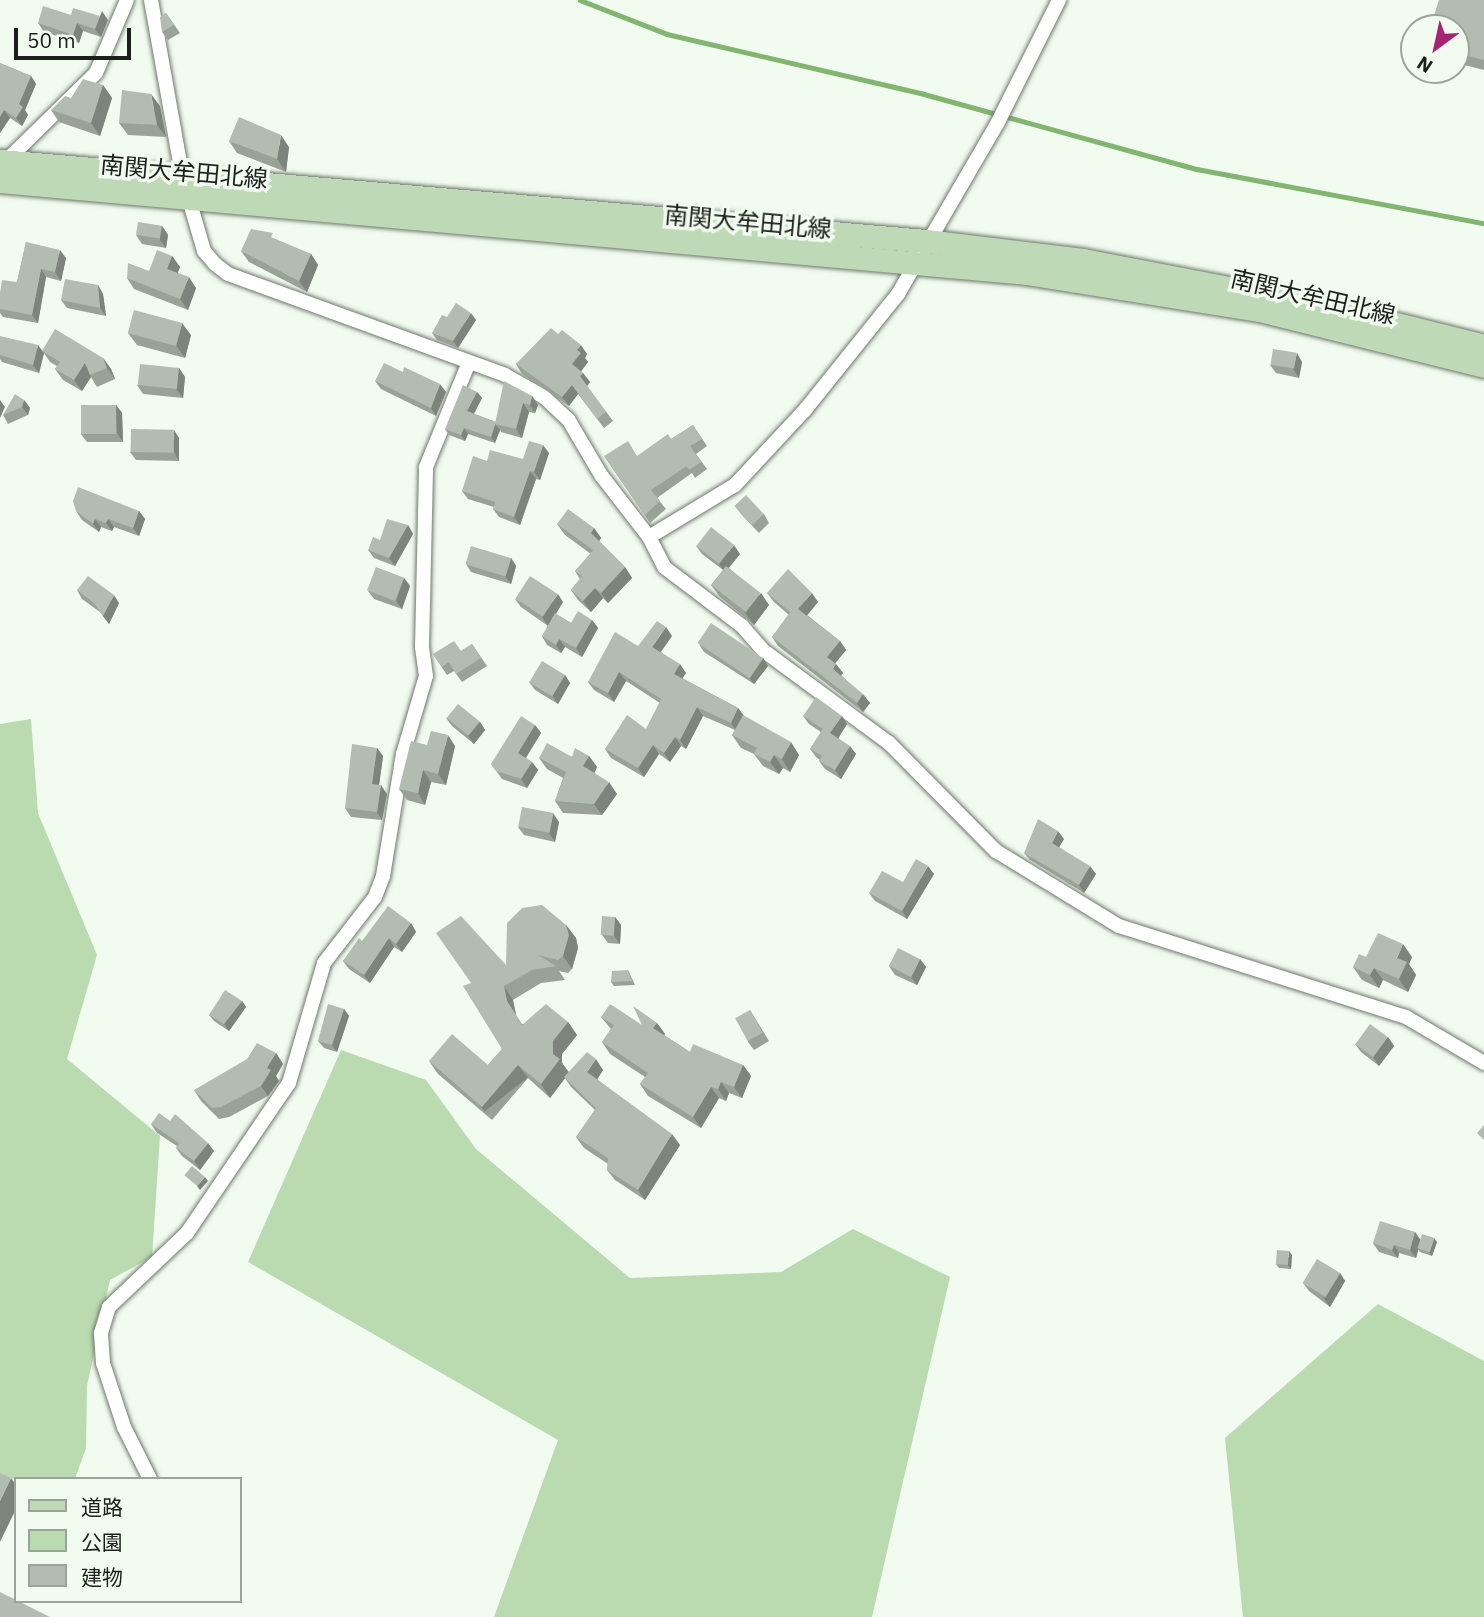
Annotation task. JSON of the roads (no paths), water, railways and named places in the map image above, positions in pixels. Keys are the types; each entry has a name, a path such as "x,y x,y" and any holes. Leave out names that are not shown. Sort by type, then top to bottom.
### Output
{"main road":[{"name":"南関大牟田北線","path":"2,167 187,189 1026,273 1260,310 1484,366"},
{"name":"南関大牟田北線","path":"187,189 926,241 1196,279 1484,346"}],"street":[{"path":"2,167 96,74 127,0"},
{"path":"151,0 187,189 204,251 228,274 505,375 544,397 568,419 601,475 649,537 664,567 742,626 764,650 889,743 996,851 1119,926 1406,1017 1484,1063"},
{"path":"649,537 735,485 805,410 898,294 913,262 997,124 1059,0"},
{"path":"149,1477 124,1427 103,1363 101,1333 109,1307 187,1233 283,1094 324,963 375,897 383,876 404,754 426,676 422,647 426,467 469,362"}],"waterway":[{"path":"580,0 667,34 924,94 1197,169 1484,223"}]}
